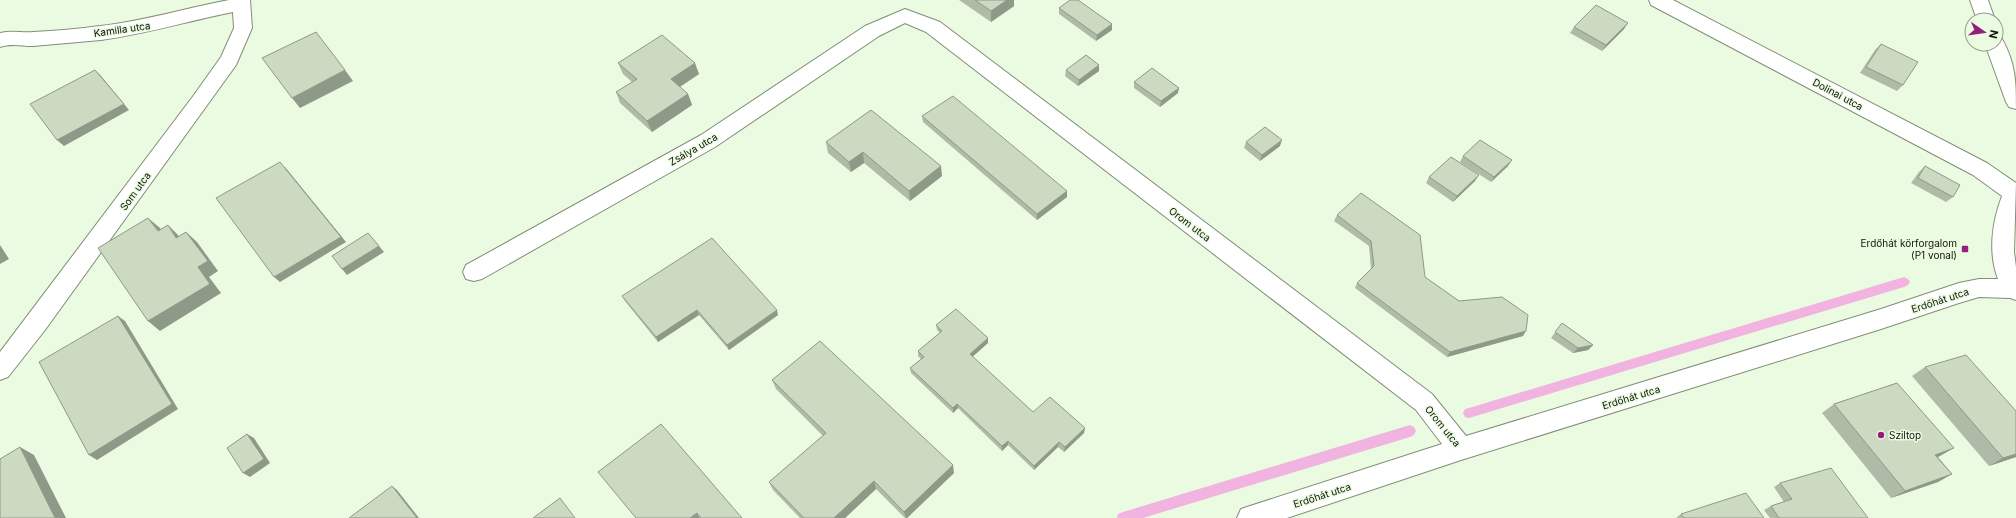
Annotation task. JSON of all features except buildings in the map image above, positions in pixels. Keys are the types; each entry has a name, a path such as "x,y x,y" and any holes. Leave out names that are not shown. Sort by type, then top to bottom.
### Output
{"street":[{"name":"Dolinai utca","path":"1658,0 1980,169 2015,193"},
{"path":"1979,0 1983,12"},
{"name":"Kamilla utca","path":"5,38 31,38 101,33 156,24 189,14 242,2"},
{"name":"Som utca","path":"0,370 46,311 202,100 229,60 243,28 242,2"},
{"name":"Zsálya utca","path":"474,272 708,141 872,31 906,16"},
{"name":"Orom utca","path":"906,16 933,27 1424,402 1461,449"},
{"path":"0,21 5,38"},
{"path":"1998,52 2016,102"},
{"path":"2015,193 2007,217 2003,254 2004,261 2015,289"},
{"name":"Erdőhát utca","path":"1250,518 1461,449 1881,319 1959,293 1979,288 2015,289"}],"waterway":[{"path":"1469,413 1904,282"},
{"path":"1123,518 1410,431"}],"place":[{"name":"Erdőhát körforgalom (P1 vonal)","path":"1965,249"},
{"name":"Sziltop","path":"1881,435"}]}
